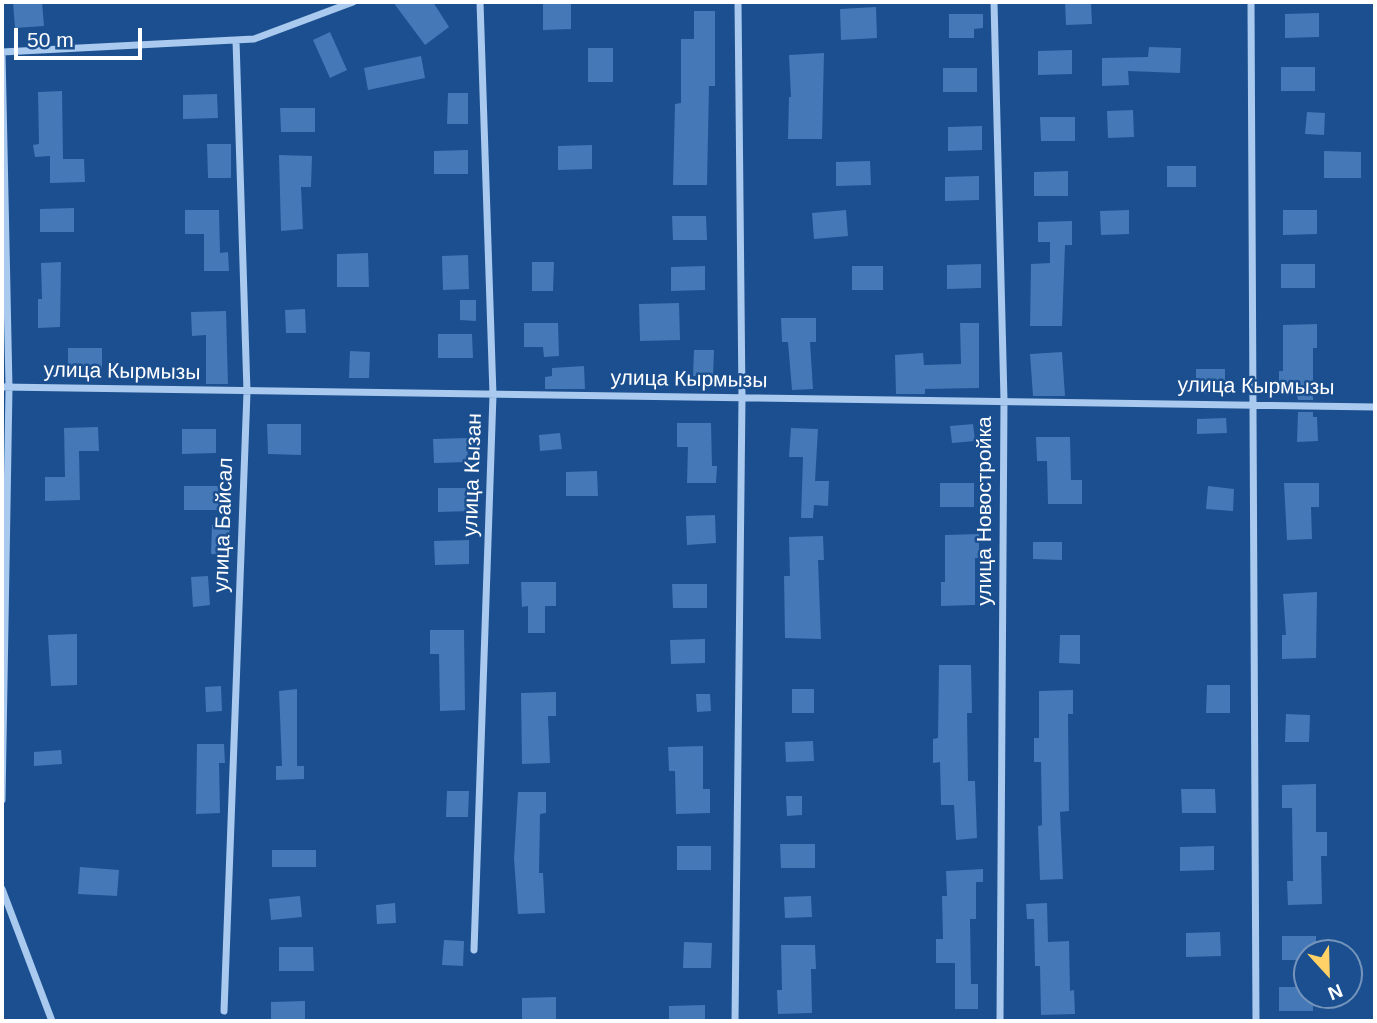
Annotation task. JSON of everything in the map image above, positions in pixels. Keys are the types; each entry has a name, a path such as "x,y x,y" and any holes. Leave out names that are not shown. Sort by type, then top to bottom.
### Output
{"street":[{"path":"2,800 5,387 2,52 254,39 354,2"},
{"name":"улица Кызан","path":"474,950 494,395 480,2"},
{"path":"735,1021 742,398 738,2"},
{"name":"улица Новостройка","path":"993,2 1004,400 1000,1021"},
{"path":"1251,2 1256,1021"},
{"name":"улица Байсал","path":"224,1011 247,392 236,40"},
{"name":"улица Кырмызы","path":"5,387 1375,407"},
{"path":"2,889 52,1021"}],"building":[{"path":"13,2 42,2 44,26 15,28"},
{"path":"393,2 433,2 449,27 425,45"},
{"path":"543,2 571,2 571,29 543,30"},
{"path":"1065,2 1091,2 1092,24 1066,25"},
{"path":"876,7 877,38 841,40 840,9"},
{"path":"694,11 715,11 715,86 709,86 707,185 673,185 675,104 681,103 681,39 694,39"},
{"path":"1319,13 1319,37 1285,38 1285,14"},
{"path":"949,14 983,14 983,28 974,29 974,38 949,38"},
{"path":"330,32 347,70 330,78 313,40"},
{"path":"1149,47 1181,48 1180,73 1128,71 1129,85 1102,86 1102,58 1148,57"},
{"path":"588,48 613,48 613,82 588,82"},
{"path":"1072,50 1072,74 1038,75 1038,51"},
{"path":"824,53 822,139 788,139 791,97 789,55"},
{"path":"421,56 425,78 368,90 364,68"},
{"path":"1281,67 1315,67 1315,91 1281,91"},
{"path":"943,68 977,68 977,92 943,92"},
{"path":"62,91 63,159 84,159 85,182 50,183 50,156 35,157 33,145 39,144 38,92"},
{"path":"448,93 468,93 468,124 447,124"},
{"path":"217,94 218,118 183,119 183,95"},
{"path":"280,108 315,108 315,132 281,132"},
{"path":"1133,110 1134,137 1108,138 1107,111"},
{"path":"1307,112 1325,113 1324,135 1305,134"},
{"path":"1040,117 1075,117 1075,141 1041,141"},
{"path":"982,126 982,150 948,151 948,127"},
{"path":"207,144 231,144 231,178 208,178"},
{"path":"592,145 592,169 558,170 558,146"},
{"path":"468,150 468,174 434,174 434,151"},
{"path":"1324,151 1361,152 1361,178 1324,178"},
{"path":"279,155 312,156 311,187 301,187 303,229 281,231"},
{"path":"870,161 871,185 836,186 836,162"},
{"path":"1167,166 1196,166 1196,187 1167,187"},
{"path":"1068,171 1068,196 1034,196 1034,172"},
{"path":"979,176 979,200 945,201 945,177"},
{"path":"74,208 74,232 40,232 40,209"},
{"path":"185,210 219,210 220,253 228,252 229,271 204,271 204,234 185,234"},
{"path":"846,210 848,236 814,239 812,213"},
{"path":"1129,210 1129,234 1101,235 1100,211"},
{"path":"1283,210 1317,210 1317,234 1283,235"},
{"path":"672,216 706,216 707,240 673,240"},
{"path":"1072,221 1072,245 1065,245 1062,326 1030,326 1031,264 1050,263 1050,242 1038,242 1038,222"},
{"path":"368,253 369,287 337,287 337,254"},
{"path":"468,255 469,289 443,290 442,256"},
{"path":"61,262 60,327 38,328 38,299 42,299 41,263"},
{"path":"532,262 554,262 553,291 532,291"},
{"path":"981,264 981,288 947,289 947,265"},
{"path":"1281,264 1315,264 1315,288 1281,288"},
{"path":"705,266 705,290 671,291 671,267"},
{"path":"852,266 883,266 883,290 852,290"},
{"path":"460,300 476,300 476,321 460,320"},
{"path":"679,303 680,340 640,341 639,304"},
{"path":"305,309 306,333 286,333 285,310"},
{"path":"226,311 228,384 206,384 206,335 192,336 191,312"},
{"path":"781,318 816,318 816,342 810,342 813,389 792,390 788,342 782,342"},
{"path":"524,323 558,323 559,356 544,357 543,347 524,347"},
{"path":"960,323 979,323 979,388 925,389 925,394 896,394 895,355 923,353 924,365 961,364"},
{"path":"1317,324 1317,348 1313,348 1313,400 1298,400 1297,395 1279,395 1279,371 1283,371 1283,325"},
{"path":"438,334 472,334 473,358 438,358"},
{"path":"68,348 102,348 102,372 68,372"},
{"path":"694,350 714,350 713,376 693,376"},
{"path":"350,351 370,352 369,378 349,378"},
{"path":"1062,352 1065,396 1033,396 1030,354"},
{"path":"584,366 585,389 545,389 545,377 552,376 552,368"},
{"path":"1196,369 1225,369 1225,394 1196,393"},
{"path":"1298,412 1313,412 1313,417 1317,417 1318,441 1297,442"},
{"path":"1226,418 1227,433 1197,434 1197,419"},
{"path":"677,423 711,423 712,466 717,466 716,483 687,483 688,447 677,447"},
{"path":"267,424 301,424 301,455 268,454"},
{"path":"973,424 975,441 952,443 950,426"},
{"path":"98,427 99,451 79,451 80,500 45,501 45,477 65,477 64,428"},
{"path":"791,428 818,429 815,481 829,481 828,506 814,505 813,518 801,518 803,457 789,457"},
{"path":"182,429 216,429 216,453 182,454"},
{"path":"560,433 562,449 540,451 539,435"},
{"path":"1036,437 1070,437 1071,480 1082,480 1082,504 1048,504 1047,461 1037,461"},
{"path":"467,438 468,462 434,463 433,439"},
{"path":"597,471 598,496 566,496 566,472"},
{"path":"940,483 974,483 974,507 940,507"},
{"path":"1284,483 1319,483 1319,507 1311,507 1312,539 1287,540"},
{"path":"184,486 218,486 219,510 184,510"},
{"path":"1208,486 1234,489 1233,511 1206,509"},
{"path":"438,488 472,488 472,511 438,512"},
{"path":"715,515 716,543 687,545 686,516"},
{"path":"212,525 230,525 228,555 211,554"},
{"path":"979,534 979,558 975,558 975,605 941,606 941,582 945,582 945,535"},
{"path":"823,536 824,560 818,560 821,639 785,638 784,576 790,576 789,537"},
{"path":"469,540 469,564 435,565 434,541"},
{"path":"1033,542 1062,542 1062,560 1033,559"},
{"path":"208,576 210,605 193,607 191,577"},
{"path":"521,582 556,582 556,606 545,606 545,633 528,633 528,606 522,607"},
{"path":"672,584 707,584 707,608 673,608"},
{"path":"1317,592 1316,658 1282,659 1282,635 1286,635 1283,594"},
{"path":"430,630 464,630 465,710 440,711 439,654 430,654"},
{"path":"77,634 77,685 51,686 48,635"},
{"path":"1060,635 1080,635 1080,664 1059,663"},
{"path":"705,639 705,663 671,664 670,640"},
{"path":"939,665 971,665 972,713 967,713 968,781 975,781 977,838 956,840 954,805 941,805 940,762 933,763 933,739 938,738"},
{"path":"1207,685 1230,685 1230,713 1206,713"},
{"path":"221,686 222,711 206,712 205,687"},
{"path":"297,689 297,766 304,766 304,779 276,780 276,766 282,766 279,691"},
{"path":"792,689 814,689 814,713 792,713"},
{"path":"1073,690 1073,714 1068,714 1069,811 1060,812 1063,879 1040,880 1038,826 1042,825 1041,762 1034,762 1034,738 1039,738 1039,691"},
{"path":"556,692 556,716 548,716 550,763 522,764 521,693"},
{"path":"696,694 710,694 711,711 697,712"},
{"path":"1286,714 1310,715 1309,742 1285,742"},
{"path":"813,741 814,761 786,762 785,742"},
{"path":"197,744 224,744 225,763 219,763 220,813 196,814"},
{"path":"703,746 703,789 710,789 710,813 676,814 675,771 669,771 668,747"},
{"path":"61,750 62,764 34,766 34,752"},
{"path":"1316,784 1316,832 1327,832 1327,856 1321,856 1322,904 1288,905 1287,881 1293,881 1292,808 1282,808 1282,785"},
{"path":"1181,789 1215,789 1216,813 1182,813"},
{"path":"447,791 469,791 468,817 446,817"},
{"path":"518,792 546,792 546,813 540,814 539,873 543,873 545,913 518,914 514,859"},
{"path":"786,796 802,796 802,815 787,816"},
{"path":"780,844 815,844 815,868 781,868"},
{"path":"677,846 711,846 711,870 677,870"},
{"path":"1214,846 1214,870 1180,871 1180,847"},
{"path":"272,850 316,850 316,867 272,867"},
{"path":"80,867 119,870 117,896 78,894"},
{"path":"983,869 983,882 976,882 976,919 970,919 971,984 978,984 978,1009 955,1009 955,963 936,963 936,939 943,939 942,896 947,896 946,871"},
{"path":"300,896 302,917 271,920 269,899"},
{"path":"811,896 812,917 785,918 784,897"},
{"path":"395,903 396,923 377,924 376,905"},
{"path":"1047,903 1048,942 1069,941 1070,991 1074,990 1075,1014 1041,1015 1040,966 1035,966 1034,919 1027,919 1026,904"},
{"path":"1220,932 1221,956 1186,957 1186,933"},
{"path":"1282,936 1316,936 1316,939 1293,939 1293,960 1282,960"},
{"path":"444,940 464,941 463,966 442,965"},
{"path":"684,942 712,943 711,968 683,968"},
{"path":"781,945 815,945 816,969 811,969 812,1013 778,1014 777,990 782,990"},
{"path":"279,947 313,947 314,971 279,971"},
{"path":"1279,987 1293,987 1293,1009 1313,1009 1313,1011 1279,1011"},
{"path":"556,997 556,1021 522,1021 522,998"},
{"path":"305,1001 305,1021 271,1021 271,1002"},
{"path":"705,1005 705,1020 669,1021 669,1006"}]}
